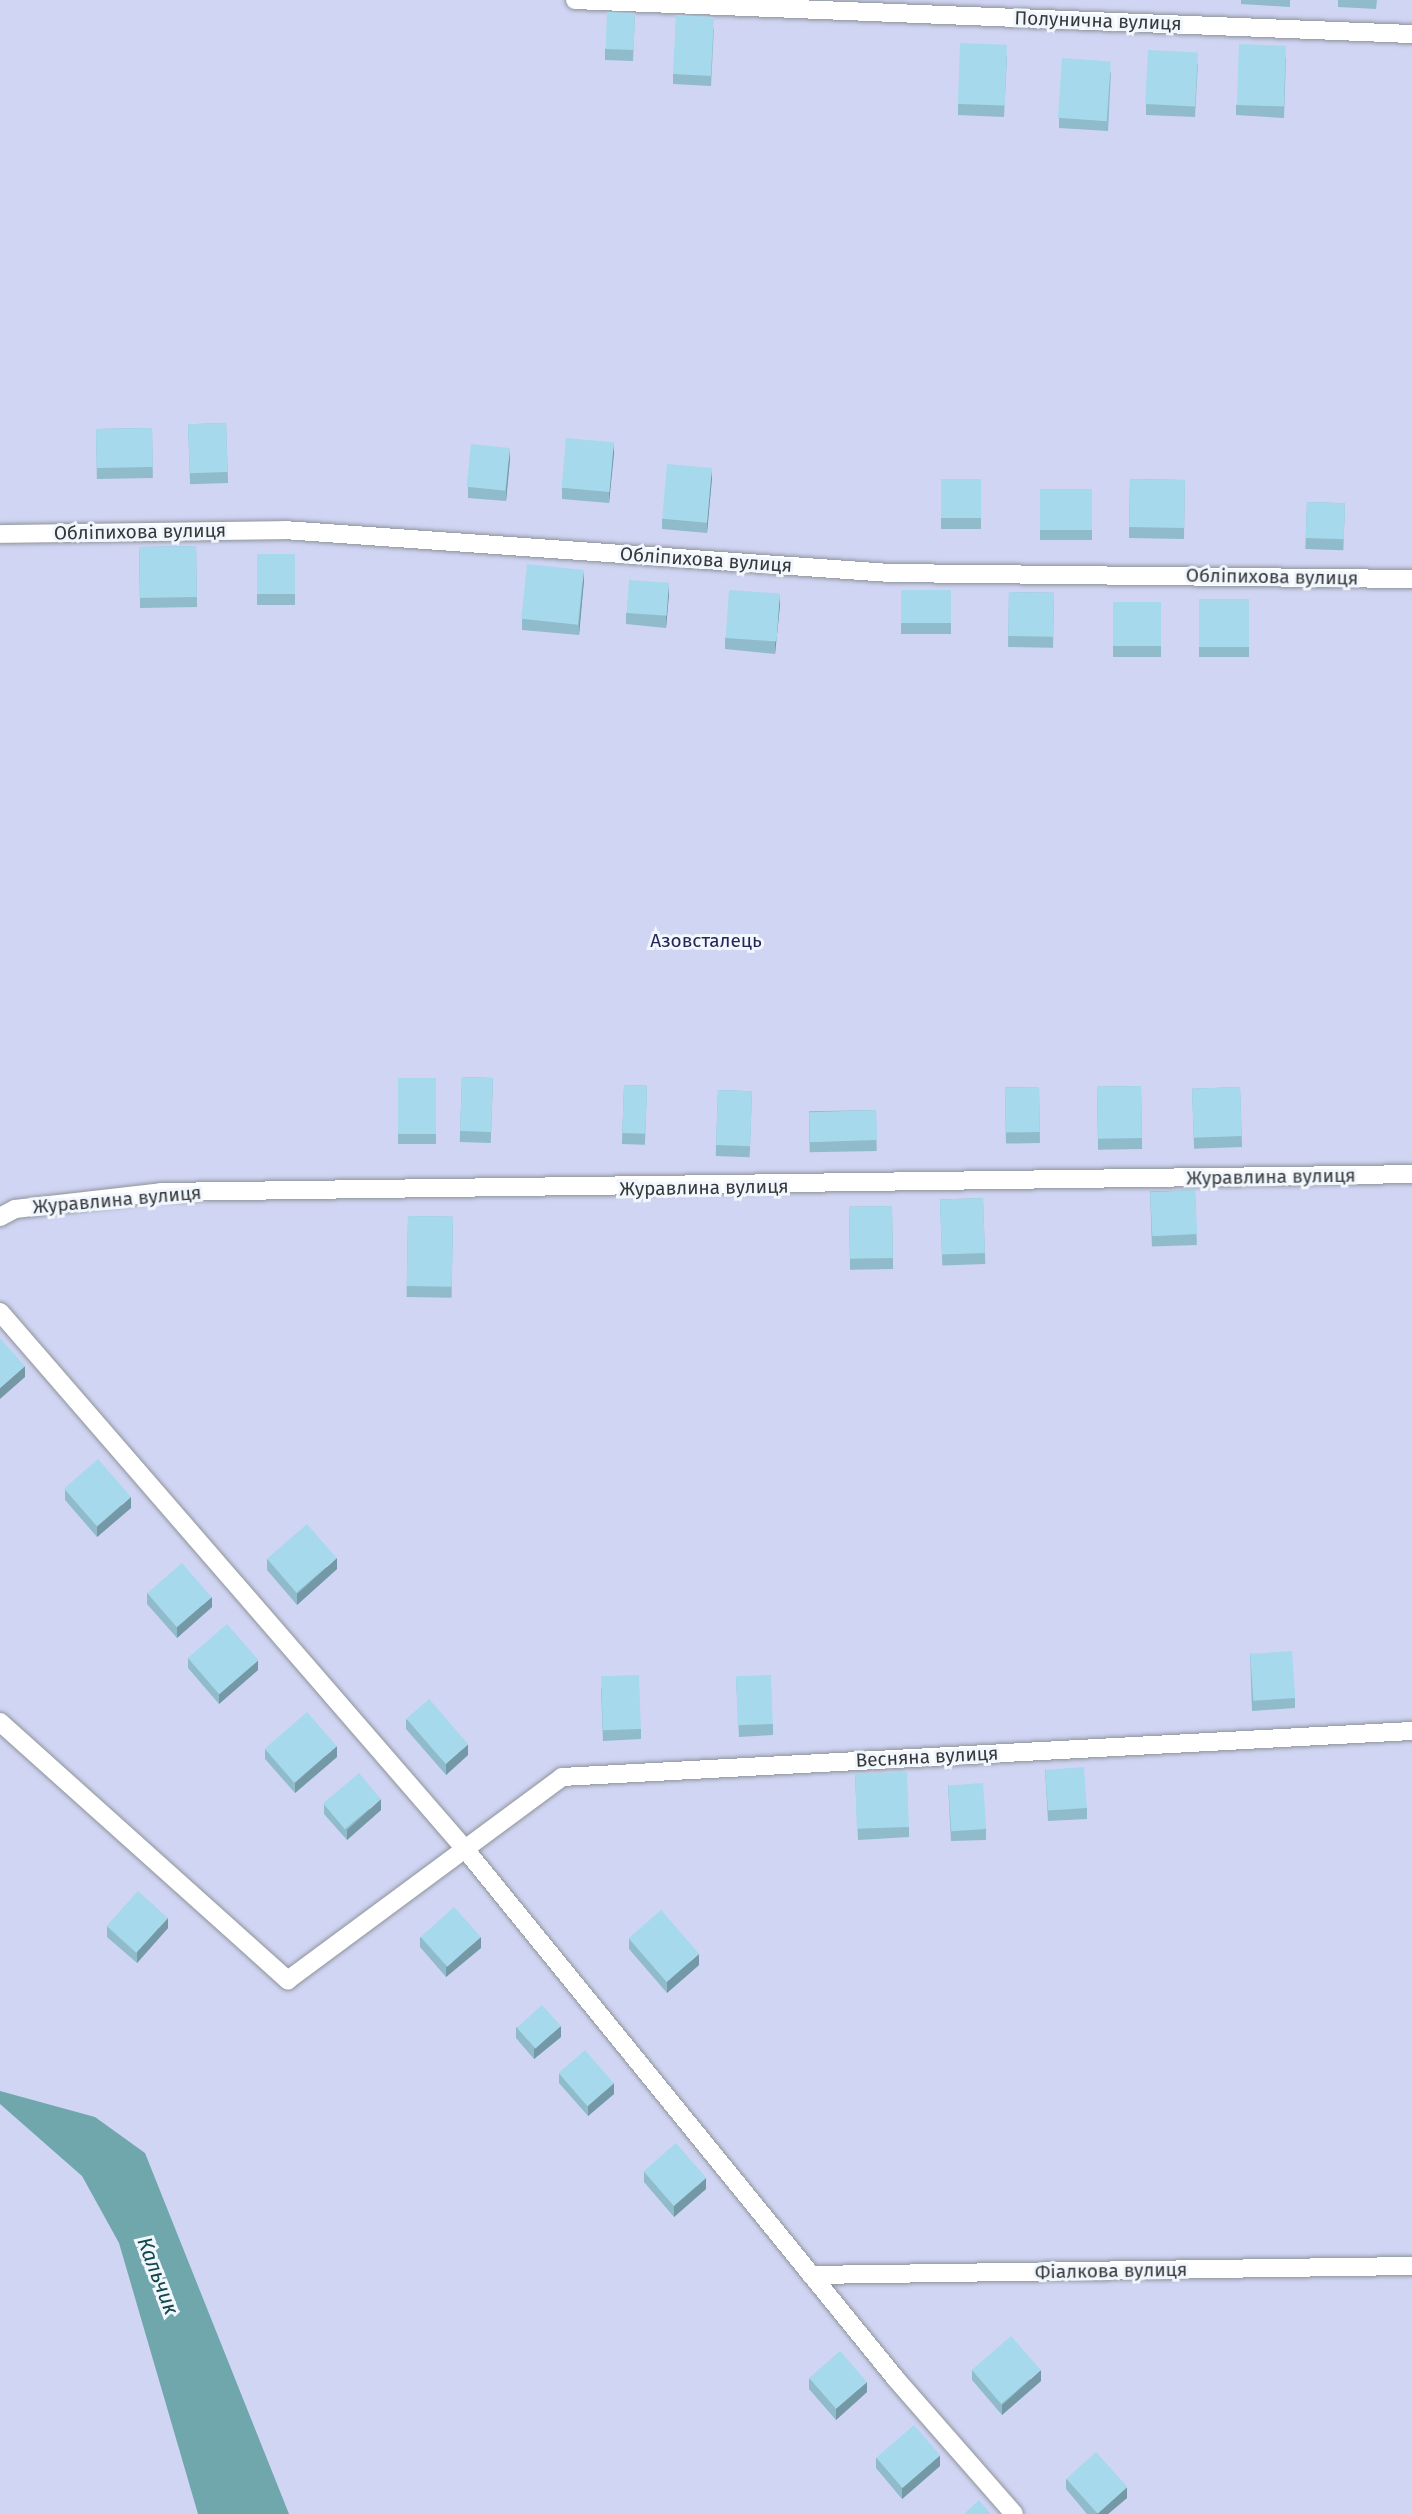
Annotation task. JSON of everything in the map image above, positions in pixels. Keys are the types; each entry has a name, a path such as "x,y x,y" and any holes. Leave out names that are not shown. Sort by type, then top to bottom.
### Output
{"lane":[{"name":"Полунична вулиця","path":"575,0 1412,34"},
{"name":"Обліпихова вулиця","path":"0,534 284,530 890,573 1412,579"},
{"name":"Журавлина вулиця","path":"0,1217 15,1209 161,1192 1412,1174"},
{"path":"0,1312 465,1849 811,2275 1014,2514"},
{"name":"Весняна вулиця","path":"0,1722 288,1980 562,1777 1412,1731"},
{"name":"Фіалкова вулиця","path":"811,2275 1412,2266"}],"green space":[{"name":"Азовсталець","path":"0,0 1412,0 1412,2514 0,2514"}],"water":[{"name":"Кальчик","path":"0,2091 95,2117 145,2153 289,2514 198,2514 119,2243 82,2176 0,2104"}],"building":[{"path":"607,12 635,13 634,50 606,49"},
{"path":"676,15 714,17 711,76 673,74"},
{"path":"960,43 1007,45 1005,106 958,104"},
{"path":"1239,44 1286,46 1284,107 1237,105"},
{"path":"1148,50 1198,53 1195,107 1145,104"},
{"path":"1062,58 1111,61 1107,121 1058,118"},
{"path":"226,423 228,472 190,473 188,424"},
{"path":"152,428 153,467 97,468 96,429"},
{"path":"566,438 614,442 609,492 562,488"},
{"path":"471,444 510,448 505,491 467,487"},
{"path":"667,464 712,468 707,523 662,519"},
{"path":"941,479 981,479 981,518 941,518"},
{"path":"1130,479 1185,480 1184,528 1129,527"},
{"path":"1040,489 1092,489 1092,530 1040,530"},
{"path":"1307,502 1345,503 1344,539 1306,538"},
{"path":"196,546 197,597 140,598 139,547"},
{"path":"257,554 295,554 295,594 257,594"},
{"path":"527,564 584,570 578,625 521,619"},
{"path":"629,580 669,583 667,616 627,613"},
{"path":"729,590 780,594 777,641 726,638"},
{"path":"901,590 951,590 951,623 901,623"},
{"path":"1009,592 1054,593 1053,637 1008,636"},
{"path":"1199,599 1249,599 1249,647 1199,647"},
{"path":"1113,602 1161,602 1161,646 1113,646"},
{"path":"462,1077 493,1078 491,1132 460,1131"},
{"path":"398,1078 436,1078 436,1134 398,1134"},
{"path":"624,1085 647,1086 645,1134 622,1133"},
{"path":"1141,1086 1142,1138 1098,1139 1097,1087"},
{"path":"1039,1087 1040,1132 1006,1133 1005,1088"},
{"path":"1240,1087 1242,1136 1194,1138 1192,1089"},
{"path":"718,1090 752,1091 750,1146 716,1145"},
{"path":"876,1110 877,1140 810,1142 809,1112"},
{"path":"1195,1190 1197,1234 1152,1236 1150,1192"},
{"path":"983,1198 985,1253 942,1254 940,1200"},
{"path":"892,1206 893,1258 850,1259 849,1207"},
{"path":"408,1216 453,1217 452,1287 407,1286"},
{"path":"0,1338 25,1366 0,1388"},
{"path":"98,1459 131,1497 97,1526 64,1489"},
{"path":"307,1524 337,1558 297,1593 267,1559"},
{"path":"182,1563 212,1597 177,1627 147,1593"},
{"path":"227,1624 258,1660 219,1694 188,1658"},
{"path":"1292,1651 1295,1698 1253,1701 1250,1654"},
{"path":"639,1675 641,1729 603,1730 601,1676"},
{"path":"771,1675 773,1724 738,1725 736,1676"},
{"path":"429,1699 468,1744 446,1764 406,1719"},
{"path":"307,1712 337,1746 294,1783 265,1749"},
{"path":"1084,1767 1087,1808 1048,1811 1045,1770"},
{"path":"907,1772 909,1827 857,1829 855,1774"},
{"path":"359,1773 381,1799 345,1829 323,1803"},
{"path":"983,1783 986,1829 951,1831 948,1785"},
{"path":"138,1891 168,1918 136,1953 107,1926"},
{"path":"454,1907 481,1937 447,1967 421,1937"},
{"path":"661,1910 699,1954 667,1982 629,1938"},
{"path":"542,2005 561,2026 535,2049 517,2028"},
{"path":"585,2050 614,2083 587,2106 559,2073"},
{"path":"676,2143 706,2178 674,2206 644,2171"},
{"path":"1011,2336 1041,2370 1001,2404 972,2370"},
{"path":"840,2351 867,2382 836,2409 809,2378"},
{"path":"914,2425 940,2455 903,2488 876,2458"},
{"path":"1096,2452 1127,2487 1098,2514 1066,2479"},
{"path":"979,2500 991,2514 964,2514"}]}
